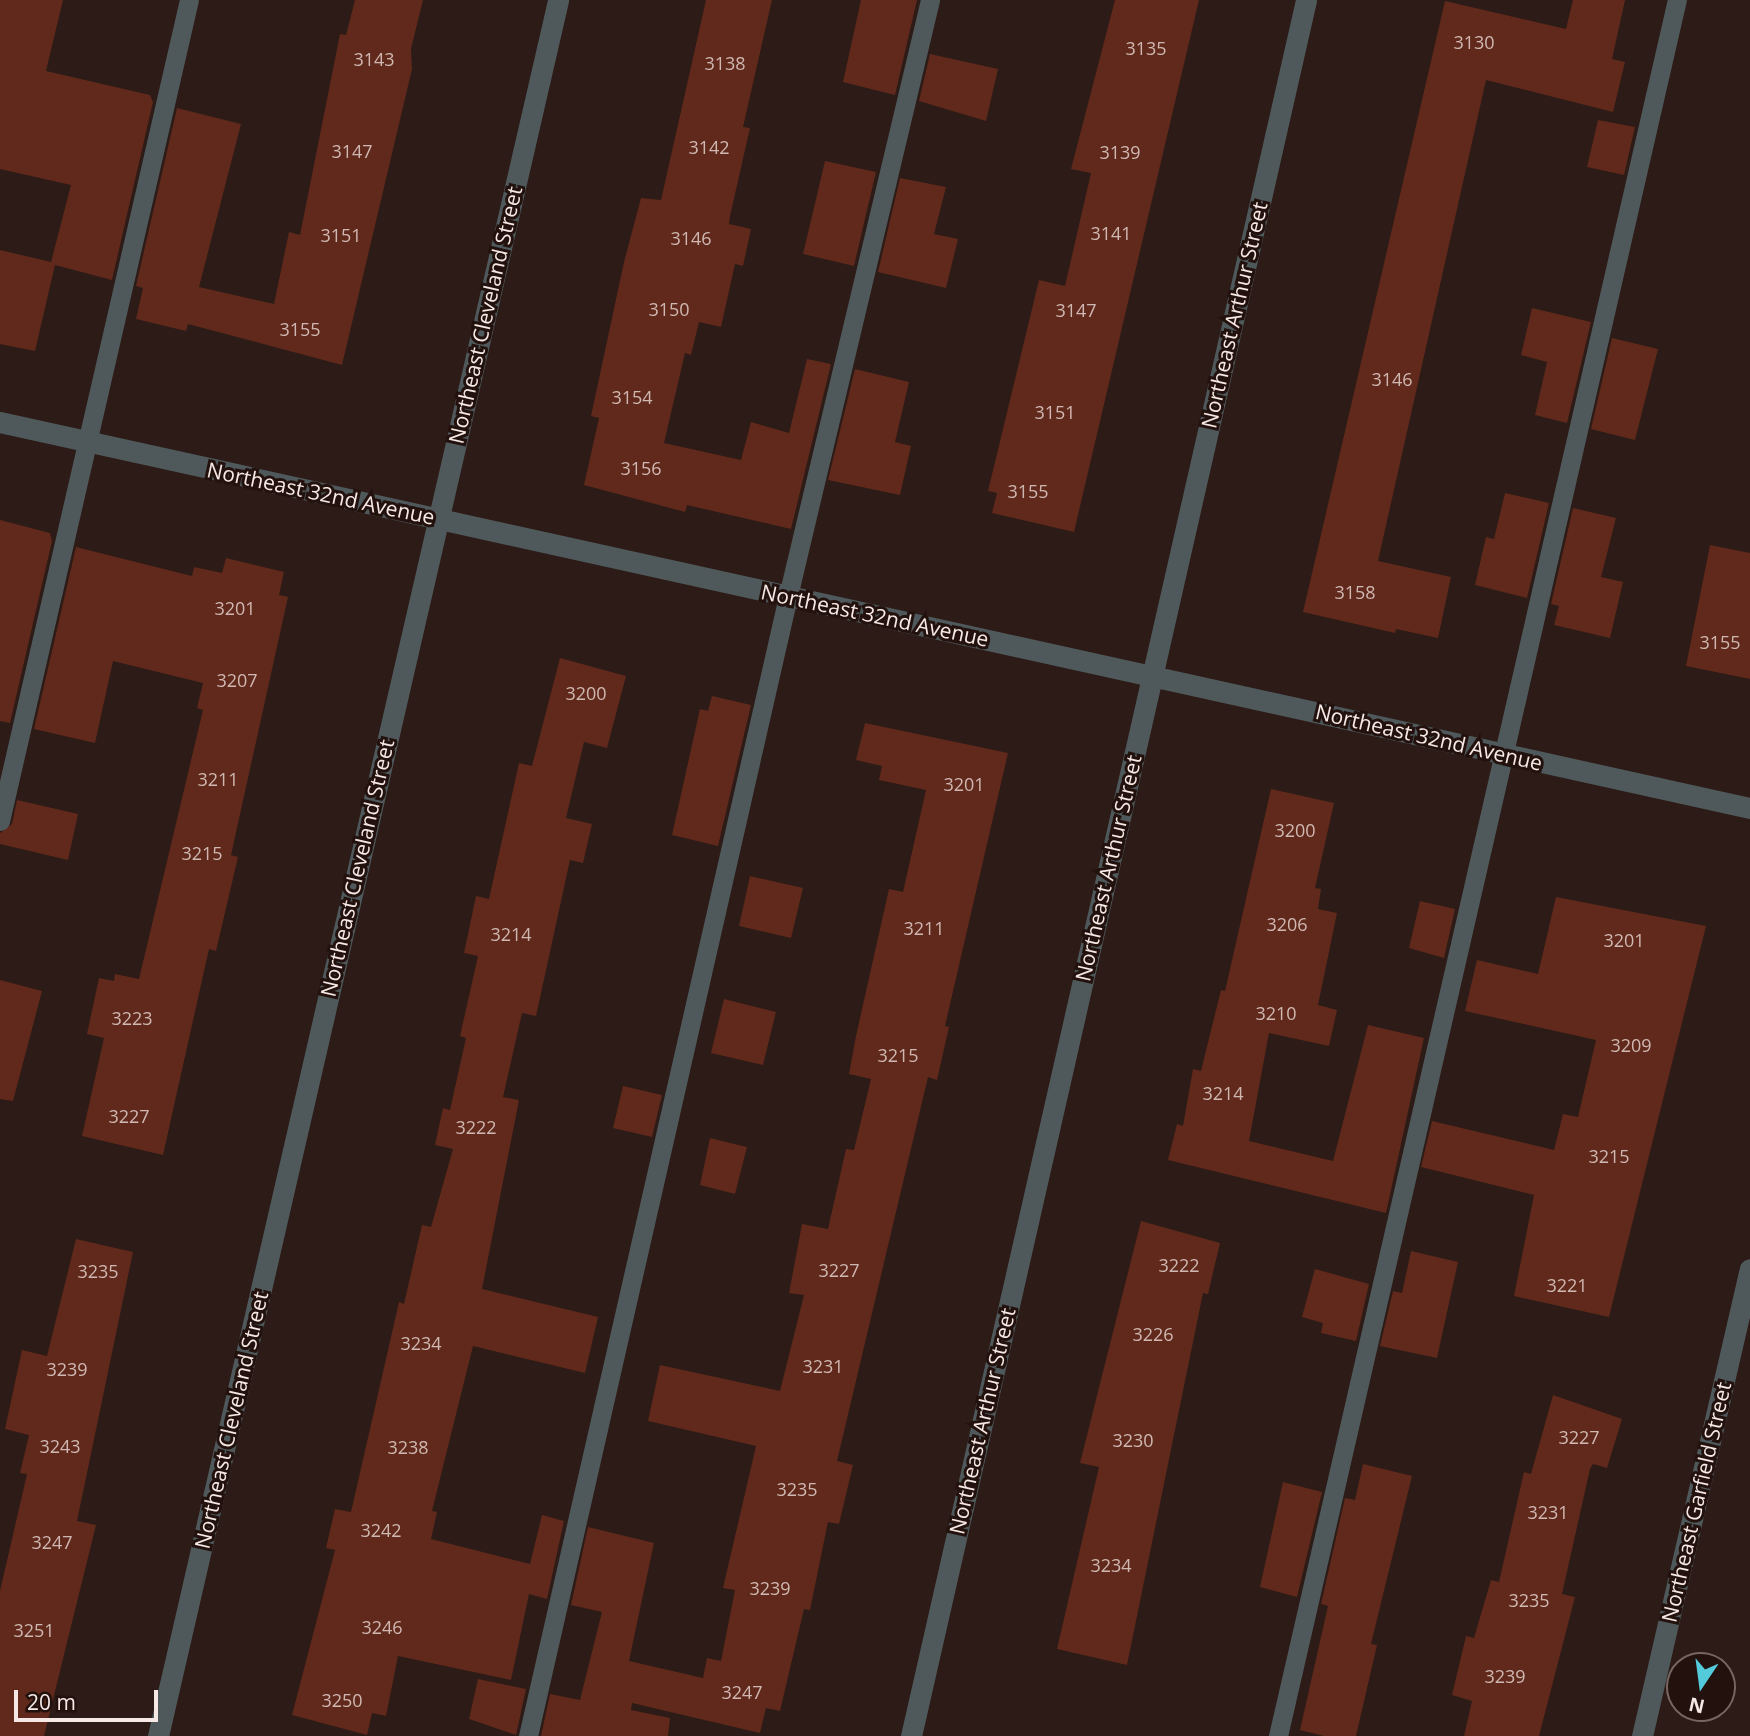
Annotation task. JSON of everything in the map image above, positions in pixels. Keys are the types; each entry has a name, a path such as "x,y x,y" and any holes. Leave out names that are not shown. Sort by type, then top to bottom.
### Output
{"street":[{"name":"Northeast Cleveland Street","path":"158,1736 558,0"},
{"name":"Northeast Arthur Street","path":"911,1736 1307,0"},
{"name":"Northeast 32nd Avenue","path":"0,422 1750,808"},
{"name":"Northeast Garfield Street","path":"1642,1736 1750,1269"}],"lane":[{"path":"0,821 189,0"},
{"path":"528,1736 788,596 930,0"},
{"path":"1278,1736 1677,0"}],"building":[{"path":"0,0 63,0 46,71 150,95 153,102 112,280 55,265 35,351 0,344 0,250 51,262 71,185 0,169"},
{"path":"355,0 423,0 411,49 412,69 342,365 188,324 186,331 136,319 143,288 136,286 177,108 241,124 199,287 274,304 289,232 300,235 340,34 346,35"},
{"path":"706,0 772,0 743,127 750,128 729,224 751,229 743,266 735,264 721,327 699,322 691,355 685,353 664,443 741,460 751,422 789,433 807,359 831,364 791,529 687,505 685,512 584,485 599,418 591,416 624,262 641,198 661,200"},
{"path":"861,0 917,0 895,95 843,82"},
{"path":"1115,0 1199,0 1074,532 992,513 997,493 988,491 1039,280 1065,286 1091,173 1071,169"},
{"path":"1573,0 1625,0 1612,59 1625,62 1613,112 1486,80 1378,561 1451,577 1438,638 1396,629 1395,633 1303,612 1445,1 1566,29"},
{"path":"930,54 998,69 986,121 919,101"},
{"path":"1598,120 1635,127 1624,175 1587,167"},
{"path":"825,161 876,172 854,266 803,254"},
{"path":"900,178 946,187 934,234 958,239 946,288 878,272"},
{"path":"1532,308 1591,322 1567,423 1535,415 1547,362 1521,355"},
{"path":"1612,338 1658,349 1635,440 1591,429"},
{"path":"855,369 909,382 895,442 911,446 900,495 828,480"},
{"path":"1505,493 1549,503 1527,598 1475,585 1486,537 1494,539"},
{"path":"1573,508 1616,518 1601,577 1623,582 1610,638 1554,625 1559,606 1551,604"},
{"path":"0,520 50,533 52,541 10,723 0,721"},
{"path":"1710,545 1750,553 1750,679 1686,666"},
{"path":"76,547 192,576 194,567 222,573 226,558 284,572 279,595 288,597 231,855 238,857 216,951 209,949 163,1155 82,1136 104,1038 87,1034 99,978 114,981 115,974 139,979 203,710 197,708 203,683 113,661 95,743 34,729"},
{"path":"560,658 626,676 607,748 584,742 566,818 592,824 583,863 570,860 536,1016 522,1013 503,1097 519,1100 482,1289 598,1317 585,1373 473,1346 432,1511 437,1512 431,1539 530,1564 542,1515 564,1521 547,1599 529,1594 511,1680 398,1656 386,1716 372,1713 367,1735 292,1715 335,1550 326,1548 335,1509 351,1512 399,1302 404,1304 422,1225 431,1227 453,1149 435,1145 443,1108 450,1110 466,1038 460,1036 478,956 464,953 476,896 489,899 519,763 532,766"},
{"path":"712,696 751,705 718,846 672,835 700,709 708,711"},
{"path":"865,723 1008,753 945,1026 949,1027 937,1080 928,1077 837,1461 853,1465 839,1524 828,1522 810,1610 804,1609 780,1711 766,1708 760,1733 632,1703 631,1710 670,1718 668,1736 541,1736 550,1694 580,1700 602,1612 571,1605 588,1527 654,1543 629,1661 703,1678 707,1658 721,1661 735,1590 723,1588 756,1446 648,1421 660,1365 780,1391 804,1295 789,1293 802,1224 828,1229 846,1149 854,1150 871,1079 849,1074 856,1036 889,889 903,892 926,790 879,780 882,766 856,760"},
{"path":"1271,789 1334,803 1315,888 1321,889 1318,909 1337,913 1318,1005 1337,1010 1329,1046 1269,1033 1249,1141 1333,1161 1368,1025 1424,1038 1386,1213 1168,1160 1177,1124 1183,1126 1193,1069 1201,1071 1221,990 1225,991"},
{"path":"17,800 78,814 68,860 0,844 0,833 12,824"},
{"path":"750,876 803,888 791,938 739,926"},
{"path":"1556,897 1706,926 1609,1317 1514,1296 1534,1195 1421,1167 1432,1121 1554,1150 1563,1114 1578,1117 1596,1040 1465,1011 1477,960 1538,974"},
{"path":"1420,901 1455,909 1444,958 1409,948"},
{"path":"0,980 42,991 13,1101 0,1099"},
{"path":"724,999 776,1012 763,1065 711,1053"},
{"path":"623,1086 662,1095 652,1137 613,1128"},
{"path":"710,1138 747,1147 735,1194 700,1185"},
{"path":"1141,1221 1220,1243 1208,1294 1203,1293 1127,1665 1057,1649 1099,1467 1080,1463"},
{"path":"76,1239 133,1252 77,1521 96,1525 44,1736 0,1736 0,1591 27,1474 20,1473 29,1435 5,1429 22,1350 47,1356"},
{"path":"1411,1251 1458,1262 1437,1358 1380,1346 1393,1291 1402,1293"},
{"path":"1315,1269 1369,1284 1356,1341 1321,1333 1323,1323 1302,1317"},
{"path":"1553,1395 1622,1419 1607,1468 1593,1464 1590,1469 1562,1594 1575,1597 1539,1736 1464,1736 1472,1701 1452,1695 1466,1636 1474,1638 1491,1580 1499,1582 1524,1472 1531,1474"},
{"path":"1363,1464 1412,1476 1371,1644 1377,1645 1356,1736 1324,1736 1300,1730 1328,1606 1321,1604 1345,1498 1355,1500"},
{"path":"1283,1482 1322,1492 1297,1597 1260,1587"},
{"path":"478,1679 526,1689 516,1735 469,1719"}]}
